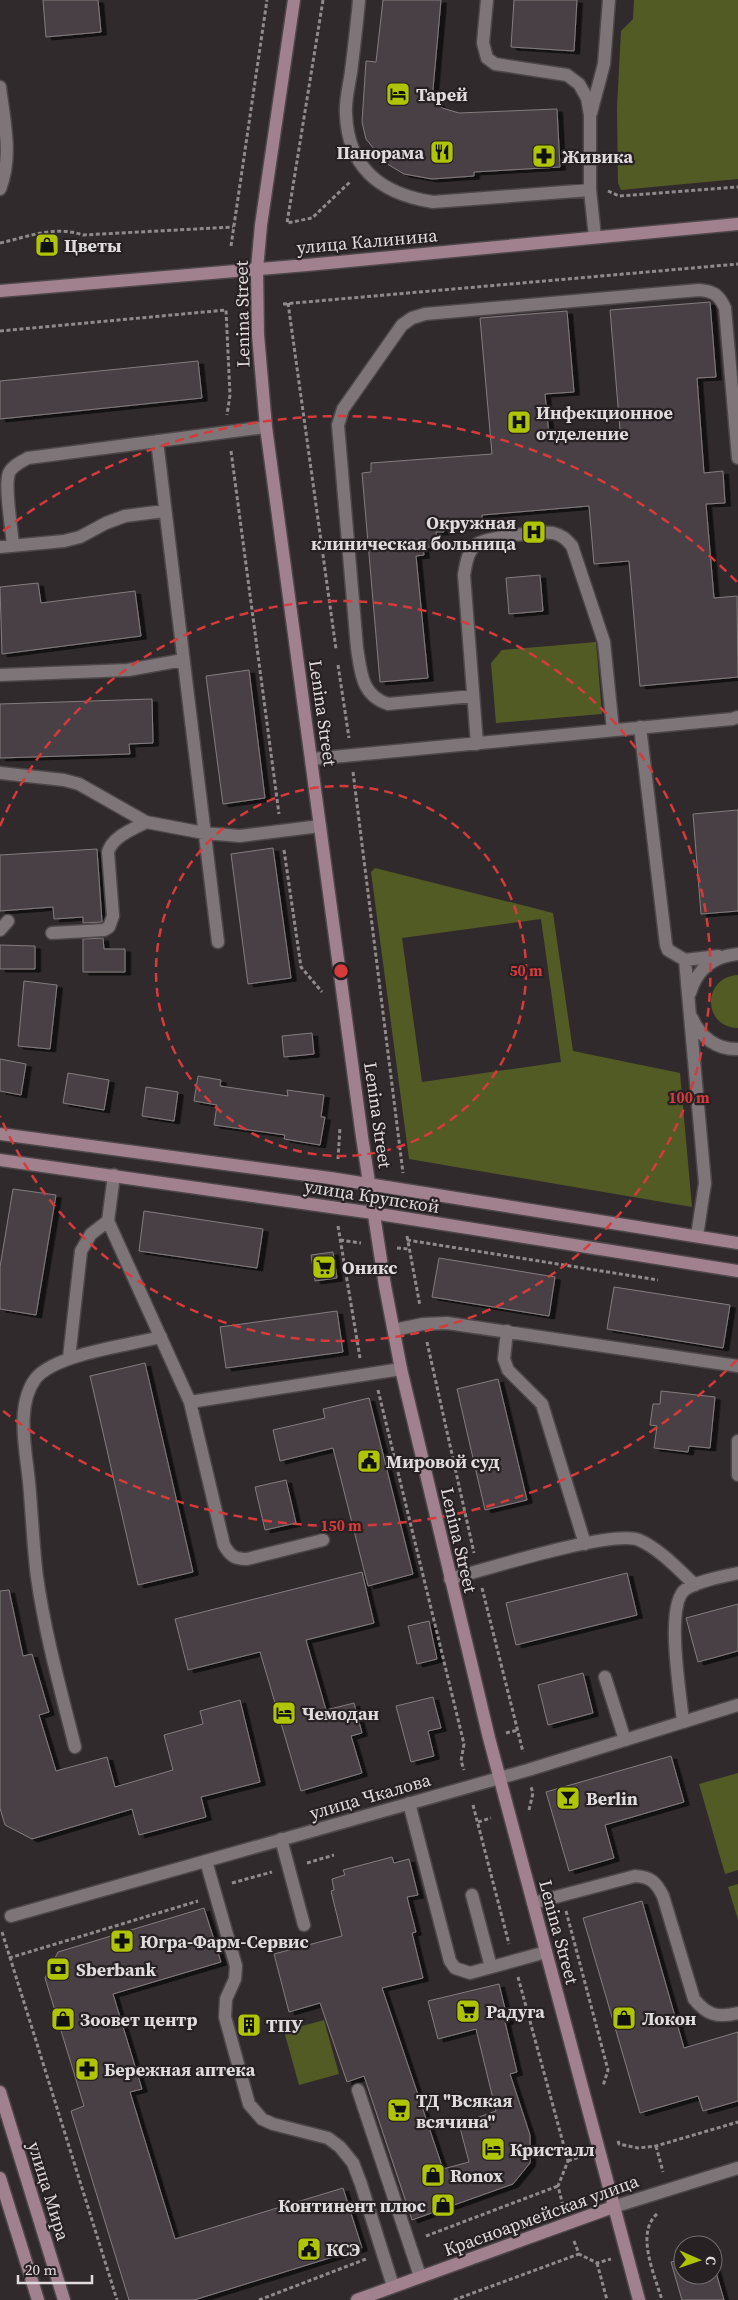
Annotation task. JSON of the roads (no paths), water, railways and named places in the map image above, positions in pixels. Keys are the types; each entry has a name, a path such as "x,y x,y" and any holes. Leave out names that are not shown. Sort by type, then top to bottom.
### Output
{"street":[{"name":"Lenina Street","path":"294,0 261,220 257,269 258,335 266,427 373,1213 401,1369 450,1579 500,1778 639,2300"},
{"path":"360,0 346,112 349,138 358,161 372,178 389,189 412,198 433,202 590,190"},
{"path":"487,0 483,43 487,58 495,64 566,75 579,84 587,98 590,115 590,190 595,237"},
{"path":"590,115 604,64 609,0"},
{"path":"0,87 8,160 0,189"},
{"name":"улица Калинина","path":"0,291 738,224"},
{"path":"474,696 388,704 379,701 369,693 362,680 357,648 338,425 343,409 402,325 412,318 425,314 699,290 711,291 720,297 725,308 738,458"},
{"path":"14,546 8,484 9,473 16,465 28,458 266,427"},
{"path":"157,441 164,511 218,942"},
{"path":"0,547 64,542 80,537 106,522 126,516 164,511"},
{"path":"477,744 464,575 467,558 476,545 488,538 551,532 563,536 572,546 601,628 612,730"},
{"path":"0,675 128,670 183,660"},
{"path":"312,759 738,717"},
{"path":"640,727 668,950 685,960 733,955"},
{"path":"0,773 64,780 79,784 146,822 204,833 240,836 320,826"},
{"path":"52,933 104,930 110,927 113,916 108,852 110,845 115,839 146,822"},
{"path":"733,955 717,958 698,974 690,995 690,1007 695,1025 708,1040 719,1046 738,1050"},
{"path":"685,960 705,1183 697,1236"},
{"name":"улица Крупской","path":"0,1134 369,1185 738,1243"},
{"name":"улица Крупской","path":"0,1160 373,1213 738,1271"},
{"path":"114,1175 108,1221 190,1402 224,1545 229,1553 237,1559 247,1559 323,1540"},
{"path":"69,1358 81,1251 91,1234 108,1221"},
{"path":"394,1330 423,1324 447,1323 738,1366"},
{"path":"507,1331 504,1359 508,1370 542,1404 584,1544"},
{"path":"76,1747 57,1678 37,1578 25,1418 26,1403 36,1379 55,1364 69,1358 161,1337"},
{"path":"190,1402 401,1369"},
{"path":"738,1442 738,1475"},
{"path":"450,1579 584,1544 617,1538 639,1540 667,1559 695,1585"},
{"path":"684,1722 675,1638 675,1610 679,1596 685,1589 695,1585 738,1573"},
{"path":"606,1677 625,1740"},
{"name":"улица Чкалова","path":"11,1916 500,1778 738,1705"},
{"path":"409,1803 450,1961 455,1968 462,1972 470,1973 546,1952"},
{"path":"281,1839 304,1925"},
{"path":"206,1860 237,1972 226,1999 225,2017 249,2104 262,2119 273,2124 328,2138 340,2147 353,2163 393,2286"},
{"path":"533,1903 635,1876 646,1876 657,1883 663,1896 694,1999 705,2012 720,2015 738,2013"},
{"path":"472,1895 491,1967"},
{"path":"358,2090 420,2276"},
{"name":"улица Мира","path":"0,2092 64,2300"},
{"name":"Красноармейская улица","path":"357,2300 613,2207 738,2168"},
{"path":"0,2178 4,2206 38,2300"}],"place":[{"name":"Тарей","path":"398,94"},
{"name":"Панорама","path":"442,152"},
{"name":"Живика","path":"544,156"},
{"name":"Цветы","path":"47,245"},
{"name":"Инфекционное отделение","path":"519,422"},
{"name":"Окружная клиническая больница","path":"534,532"},
{"name":"Оникс","path":"324,1267"},
{"name":"Мировой суд","path":"369,1461"},
{"name":"Чемодан","path":"284,1713"},
{"name":"Berlin","path":"568,1798"},
{"name":"Югра-Фарм-Сервис","path":"122,1941"},
{"name":"Sberbank","path":"58,1969"},
{"name":"Радуга","path":"468,2011"},
{"name":"Локон","path":"624,2018"},
{"name":"Зоовет центр","path":"63,2019"},
{"name":"ТПУ","path":"249,2025"},
{"name":"Бережная аптека","path":"87,2069"},
{"name":"ТД \"Всякая всячина\"","path":"399,2110"},
{"name":"Кристалл","path":"493,2149"},
{"name":"Ronox","path":"433,2175"},
{"name":"Континент плюс","path":"443,2205"},
{"name":"КСЭ","path":"309,2249"}]}
